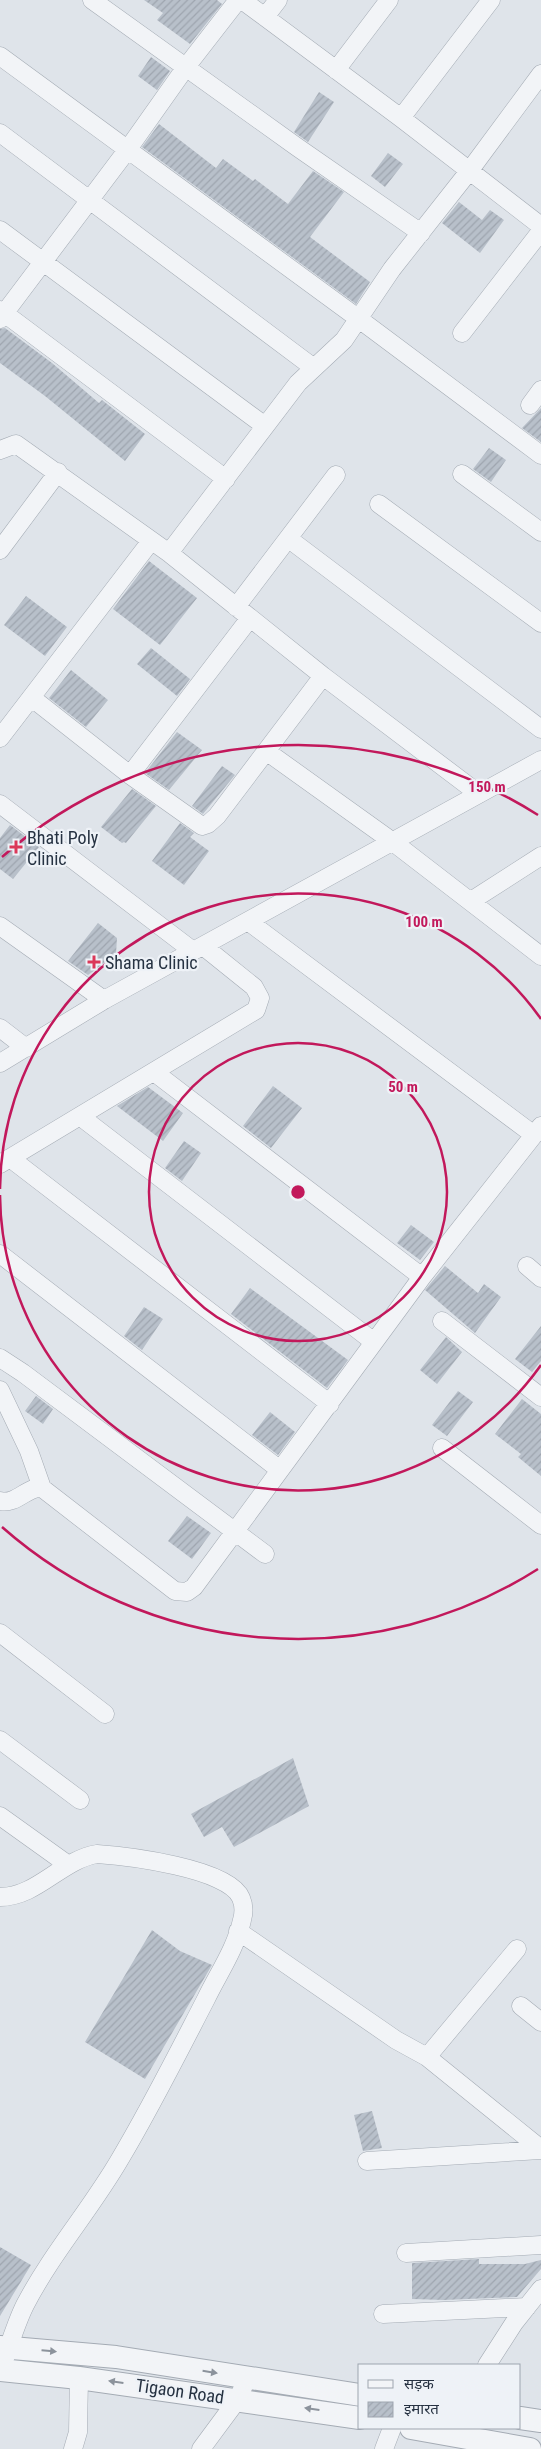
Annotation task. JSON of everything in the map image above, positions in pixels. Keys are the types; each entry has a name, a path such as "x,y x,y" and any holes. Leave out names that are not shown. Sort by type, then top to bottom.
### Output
{"street":[{"path":"92,0 297,148 421,233"},
{"path":"226,480 1,314 43,262 128,149 186,67 238,0"},
{"path":"242,0 470,170 541,226"},
{"path":"265,17 278,0"},
{"path":"336,70 389,0"},
{"path":"401,118 491,0"},
{"path":"0,56 541,455"},
{"path":"169,553 298,383 334,352 359,319 392,268 470,170 541,74"},
{"path":"0,133 314,368"},
{"path":"0,230 265,426"},
{"path":"462,333 541,231"},
{"path":"530,405 541,390"},
{"path":"0,450 16,444 58,472 151,542 169,553 323,676 479,794"},
{"path":"0,550 58,472"},
{"path":"462,474 541,532"},
{"path":"236,607 336,475"},
{"path":"379,504 541,623"},
{"path":"289,539 541,729"},
{"path":"0,738 151,542"},
{"path":"130,775 250,618"},
{"path":"32,698 130,775 202,826 208,824 217,816 323,676"},
{"path":"266,751 393,842 541,956"},
{"path":"0,1063 104,1000 541,760"},
{"path":"0,804 254,987 260,998 259,1005 251,1015 5,1161 330,1404"},
{"path":"471,901 541,856"},
{"path":"0,1390 29,1451 42,1488 174,1591 187,1592 194,1586 330,1404 422,1277 537,1130 249,922"},
{"path":"0,926 104,1000"},
{"path":"0,1028 26,1048"},
{"path":"154,1072 422,1277"},
{"path":"81,1117 374,1342"},
{"path":"0,1254 280,1470"},
{"path":"527,1266 541,1278"},
{"path":"442,1321 541,1397"},
{"path":"0,1358 264,1554"},
{"path":"442,1448 541,1525"},
{"path":"0,1501 14,1500 33,1488 42,1488"},
{"path":"0,1633 105,1714"},
{"path":"0,1740 80,1800"},
{"path":"0,1816 67,1864"},
{"path":"0,1897 15,1895 31,1889 67,1864 83,1856 114,1855 177,1865 209,1876 227,1885 241,1896 244,1908 238,1931 186,2038 107,2181 65,2241 25,2306 4,2348 0,2370"},
{"path":"238,1931 390,2035 427,2057 541,2150"},
{"path":"427,2057 517,1949"},
{"path":"521,2006 541,2022"},
{"path":"367,2161 541,2150"},
{"path":"406,2252 541,2245"},
{"path":"488,2364 527,2306 541,2289"},
{"path":"383,2314 527,2306"},
{"path":"4,2348 116,2358 358,2395"},
{"name":"Tigaon Road","path":"0,2370 79,2378 238,2399 358,2418"},
{"path":"73,2449 78,2432 79,2378"},
{"path":"201,2449 238,2399 247,2378"},
{"path":"521,2418 541,2421"},
{"path":"384,2449 392,2429"},
{"path":"416,2429 525,2449"}],"building":[{"path":"144,0 217,0 222,4 190,44 157,20 163,13"},
{"path":"151,57 170,71 157,90 138,76"},
{"path":"319,92 334,102 308,142 294,132"},
{"path":"159,124 216,168 223,159 253,181 255,179 288,204 313,171 344,192 310,237 370,282 356,304 142,147"},
{"path":"388,153 403,164 385,187 371,176"},
{"path":"459,202 482,220 490,210 504,220 480,253 442,223"},
{"path":"5,328 52,363 99,403 102,400 145,434 125,461 45,396 0,363 0,329"},
{"path":"541,408 541,442 522,428"},
{"path":"489,448 506,460 491,482 473,469"},
{"path":"149,561 197,598 160,645 113,609"},
{"path":"26,596 67,627 45,656 4,625"},
{"path":"151,648 190,679 177,696 137,664"},
{"path":"71,670 108,700 86,727 49,698"},
{"path":"177,732 202,750 169,790 145,773"},
{"path":"222,766 235,775 203,814 192,806"},
{"path":"132,789 156,806 126,843 122,843 101,827"},
{"path":"180,823 194,833 190,837 209,851 184,885 152,861"},
{"path":"10,825 39,847 13,879 0,869 0,838"},
{"path":"98,923 117,938 116,954 88,975 68,961"},
{"path":"273,1086 302,1108 271,1148 243,1126"},
{"path":"148,1087 183,1113 163,1141 117,1106"},
{"path":"184,1141 201,1153 182,1181 165,1168"},
{"path":"411,1225 434,1242 420,1260 397,1243"},
{"path":"445,1266 478,1293 484,1284 501,1297 475,1333 425,1290"},
{"path":"250,1288 348,1360 327,1388 231,1314"},
{"path":"144,1307 163,1319 142,1350 124,1336"},
{"path":"541,1326 541,1361 532,1372 515,1359"},
{"path":"446,1337 462,1352 437,1384 420,1370"},
{"path":"458,1391 473,1402 447,1436 432,1425"},
{"path":"36,1396 53,1409 43,1424 25,1411"},
{"path":"522,1399 541,1414 541,1476 518,1457 521,1454 495,1434"},
{"path":"270,1412 295,1432 278,1455 252,1435"},
{"path":"187,1516 211,1533 192,1559 168,1541"},
{"path":"293,1758 309,1806 234,1847 222,1827 204,1837 191,1814"},
{"path":"152,1930 180,1951 212,1965 145,2079 85,2042"},
{"path":"372,2111 382,2148 363,2151 354,2115"},
{"path":"0,2247 31,2265 0,2316"},
{"path":"479,2259 479,2264 525,2264 541,2260 541,2269 517,2297 444,2300 412,2299 412,2263"}],"place":[{"name":"Bhati Poly Clinic","path":"16,847"},
{"name":"Shama Clinic","path":"94,962"}]}
